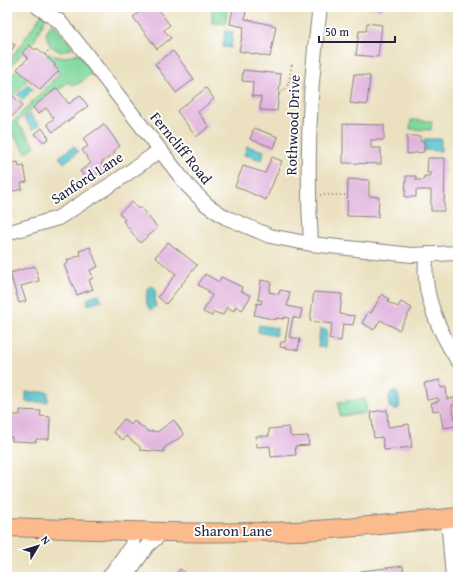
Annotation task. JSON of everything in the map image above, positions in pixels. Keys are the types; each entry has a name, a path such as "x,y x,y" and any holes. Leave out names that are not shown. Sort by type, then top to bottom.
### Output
{"main road":[{"name":"Sharon Lane","path":"7,526 163,532 294,531 355,528 453,518"}],"street":[{"name":"Ferncliff Road","path":"38,7 59,21 76,41 186,185 207,205 225,217 260,233 311,244 412,255 458,253"},
{"name":"Rothwood Drive","path":"311,244 308,198 308,131 314,50 320,7"},
{"name":"Sanford Lane","path":"7,233 58,218 118,180 159,151"},
{"path":"427,254 425,273 430,299 444,337 458,361"},
{"path":"453,518 453,577"},
{"path":"109,577 132,545 134,531"},
{"path":"125,577 148,545 163,532"}],"path":[{"path":"45,55 49,50"},
{"path":"279,94 283,92 287,85 292,64"},
{"path":"320,195 348,196"}],"green space":[{"path":"212,7 227,7 226,24 212,23"},
{"path":"42,14 46,17 34,41 7,70 7,64"},
{"path":"52,22 73,48 61,52 50,46 46,33"},
{"path":"50,53 57,57 67,57 78,53 93,72 80,83 73,85 68,82 58,90 56,88 17,122 35,146 26,153 8,127 58,75 59,72 54,66 55,64 46,56"},
{"path":"17,69 28,79 9,101 7,99 7,82"},
{"path":"411,120 432,121 431,130 410,129"},
{"path":"365,399 367,413 340,416 338,402"}],"water":[{"path":"225,31 233,32 231,48 223,47"},
{"path":"28,84 33,89 22,100 17,95"},
{"path":"30,114 39,125 33,130 24,118"},
{"path":"424,139 441,139 441,151 424,150"},
{"path":"74,146 78,152 64,163 59,157"},
{"path":"247,146 264,151 262,160 244,155"},
{"path":"151,286 155,288 156,292 156,306 151,310 148,306 146,297 148,289"},
{"path":"98,294 102,300 88,305 87,299"},
{"path":"259,325 277,328 276,336 258,332"},
{"path":"320,329 327,330 325,348 318,347"},
{"path":"395,391 398,397 399,408 395,410 389,407 389,396 391,392"},
{"path":"26,392 48,392 48,402 26,402"}],"building":[{"path":"146,7 156,7 170,25 164,30 171,38 157,49 133,17"},
{"path":"366,7 383,7 382,11"},
{"path":"233,8 246,11 245,19 276,26 270,57 239,51 244,27 230,24"},
{"path":"367,23 382,25 378,57 356,55 359,31 366,31"},
{"path":"7,40 15,45 7,57"},
{"path":"29,45 35,50 37,48 55,64 54,66 59,71 40,90 17,69 28,58 22,53"},
{"path":"173,51 194,79 176,93 155,64"},
{"path":"243,70 281,74 277,111 260,110 261,97 252,96 253,82 242,81"},
{"path":"354,74 370,76 367,105 350,103"},
{"path":"57,88 69,104 80,95 88,106 53,132 47,124 54,118 46,108 38,114 33,107"},
{"path":"206,88 214,99 198,112 209,127 196,137 177,111"},
{"path":"13,96 23,105 7,122 7,102"},
{"path":"104,124 120,146 114,151 115,153 101,163 105,169 88,182 80,171 91,163 82,150 88,146 83,139"},
{"path":"343,124 384,125 384,140 371,140 371,148 381,148 381,164 343,163"},
{"path":"42,128 49,138 44,142 35,134"},
{"path":"254,128 278,137 274,148 250,139"},
{"path":"407,136 420,136 420,141 424,141 424,152 407,154"},
{"path":"272,157 282,161 266,200 235,186 243,166 265,173"},
{"path":"428,158 445,158 444,211 431,211 431,190 416,190 416,197 405,197 406,176 416,176 416,180 424,180 424,176 430,176 431,173 427,173"},
{"path":"18,162 19,167 24,166 27,182 21,183 22,189 9,192 7,189 7,164"},
{"path":"348,179 369,180 369,196 379,197 378,217 347,216"},
{"path":"132,202 138,209 140,207 158,228 140,243 123,221 125,220 119,213"},
{"path":"168,242 197,265 166,304 158,297 176,274 155,257"},
{"path":"90,247 98,267 90,270 93,278 89,280 93,289 77,295 64,265 68,263 67,260 81,255 79,251"},
{"path":"35,266 39,281 21,286 26,301 19,303 10,273"},
{"path":"205,274 219,282 221,277 242,287 241,291 251,296 242,310 236,306 234,311 227,307 223,315 214,312 212,316 203,312 212,295 208,293 209,291 198,285"},
{"path":"261,280 271,282 269,292 279,294 280,290 290,292 287,306 302,309 300,319 293,317 289,337 300,339 298,350 280,347 281,342 285,342 289,318 276,318 276,320 254,315 257,303 261,304 262,300 258,300"},
{"path":"314,292 342,294 340,314 355,316 353,325 343,324 341,341 329,339 332,324 310,321"},
{"path":"382,294 389,299 388,302 398,307 401,302 412,308 399,330 380,320 374,330 362,323 369,311 371,313"},
{"path":"440,380 441,388 446,387 447,399 454,398 455,405 452,405 456,426 443,428 440,410 433,411 431,403 439,401 438,398 427,400 424,383"},
{"path":"20,410 41,411 40,416 50,417 49,439 36,439 36,442 12,441 12,437 7,437 7,415 20,415"},
{"path":"387,410 388,427 409,424 412,447 384,450 382,437 374,438 371,412"},
{"path":"124,419 131,425 134,421 149,432 157,432 174,420 184,435 164,448 164,452 140,450 140,447 126,436 123,440 113,432"},
{"path":"289,427 290,435 292,437 308,436 309,445 295,446 296,455 271,457 270,446 257,447 256,436 269,436 269,429"},
{"path":"403,566 404,577 362,577 361,571"},
{"path":"180,569 191,577 174,577"}]}
